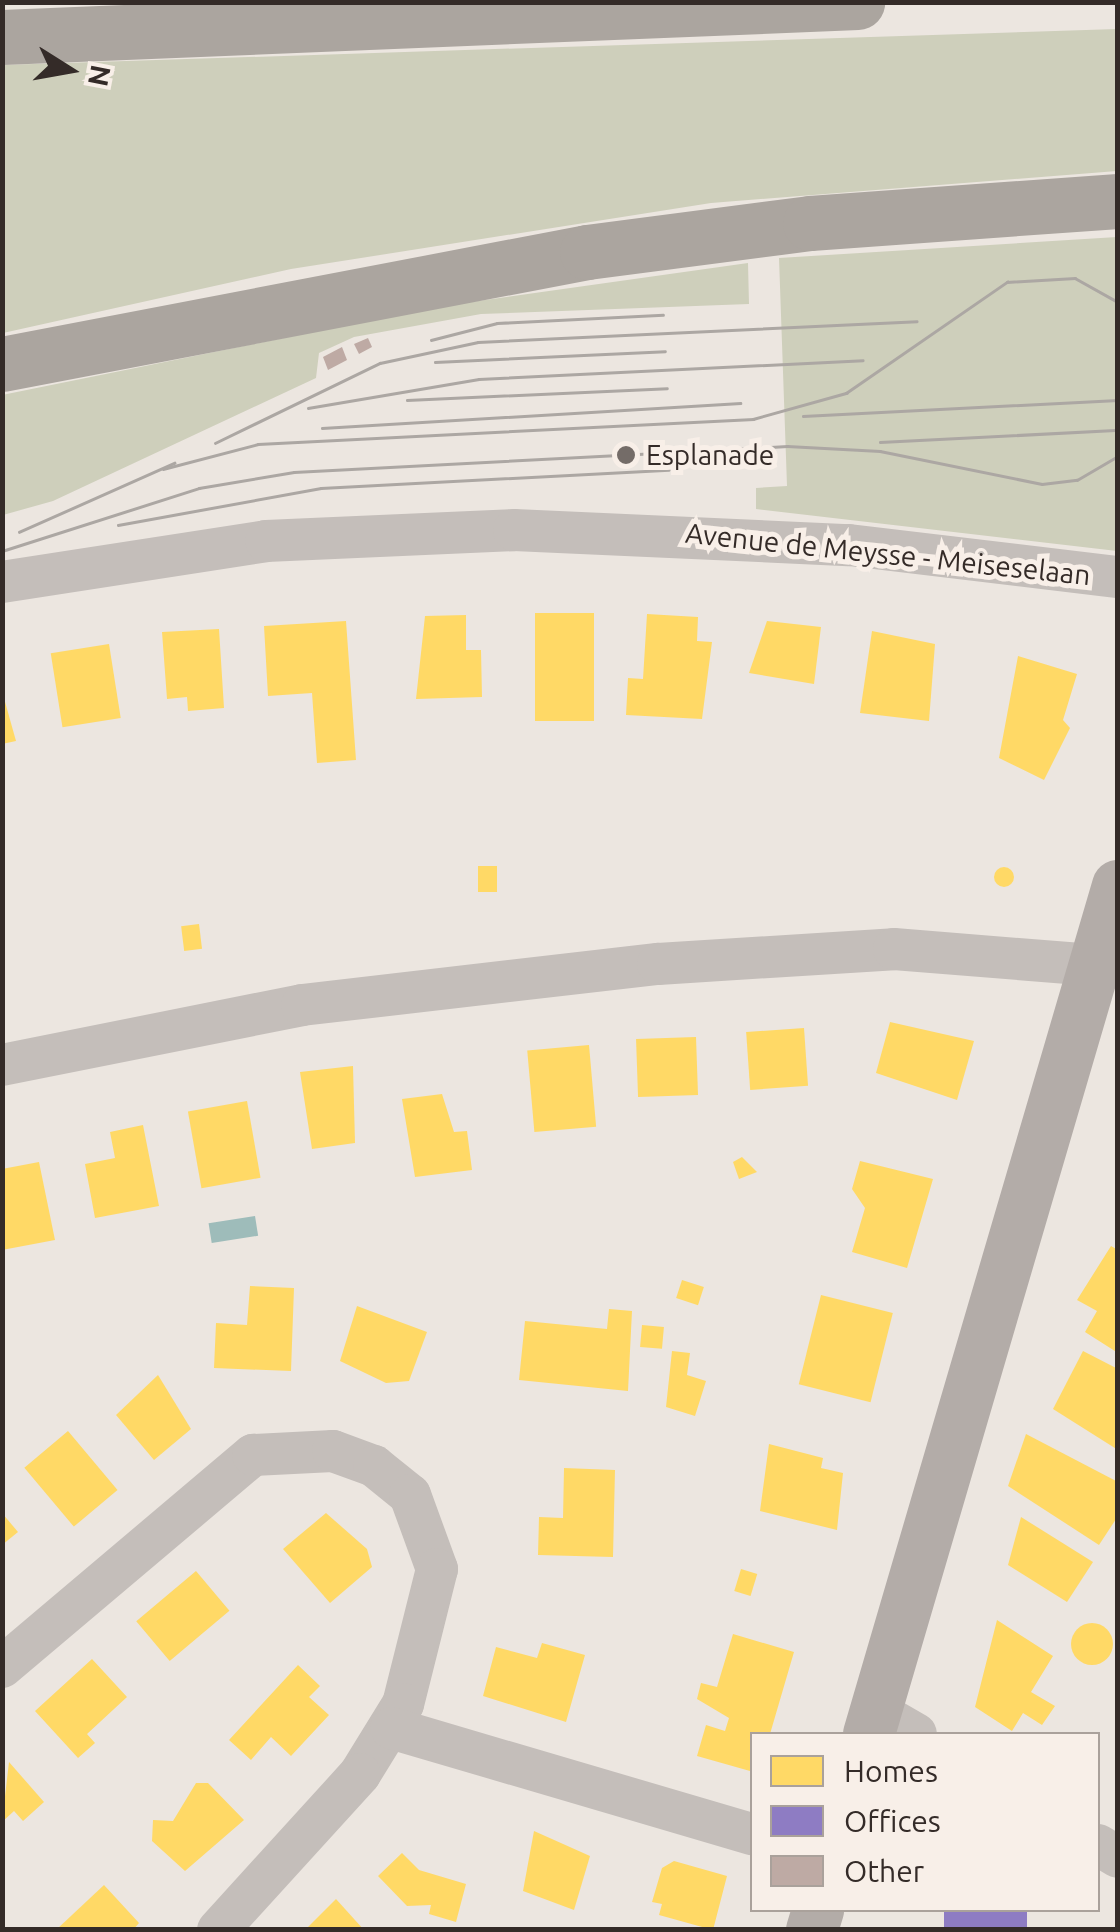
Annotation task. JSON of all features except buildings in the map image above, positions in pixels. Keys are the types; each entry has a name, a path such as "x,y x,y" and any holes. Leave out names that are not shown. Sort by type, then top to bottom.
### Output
{"highway":[{"path":"2,37 857,2"},
{"path":"2,364 587,252 810,223 1118,201"}],"main road":[{"path":"887,1727 1106,965 1118,886"}],"street":[{"name":"Avenue de Meysse - Meiseselaan","path":"2,582 266,541 514,530 830,544 1118,578"},
{"path":"2,1065 302,1005 658,964 894,949 1106,965"},
{"path":"2,1668 233,1467 271,1450 312,1447 394,1478 432,1539 435,1600 392,1728 327,1814 218,1930"},
{"path":"392,1728 750,1833"}],"green space":[{"path":"1117,29 1117,171 711,203 291,269 3,333 3,65"},
{"path":"1117,237 1117,551 756,509 756,488 787,486 779,258"},
{"path":"748,263 749,304 481,314 354,337 319,353 316,378 53,501 3,515 2,395 442,306"}],"water":[{"path":"255,1216 258,1236 212,1243 209,1223"}],"tram line":[{"path":"163,469 258,444 753,419 846,393 1007,282 1075,278 1118,302"},
{"path":"431,340 497,323 663,315"},
{"path":"215,443 380,363 478,342 916,321"},
{"path":"435,362 665,351"},
{"path":"308,408 479,379 863,360"},
{"path":"407,400 667,388"},
{"path":"803,416 1118,400"},
{"path":"322,428 740,403"},
{"path":"880,442 1115,430"},
{"path":"2,551 199,488 294,472 787,446 880,451 1042,484 1077,480 1118,456"},
{"path":"19,532 174,463"},
{"path":"118,525 321,488 669,470"}],"place":[{"name":"Esplanade","path":"626,455"}]}
